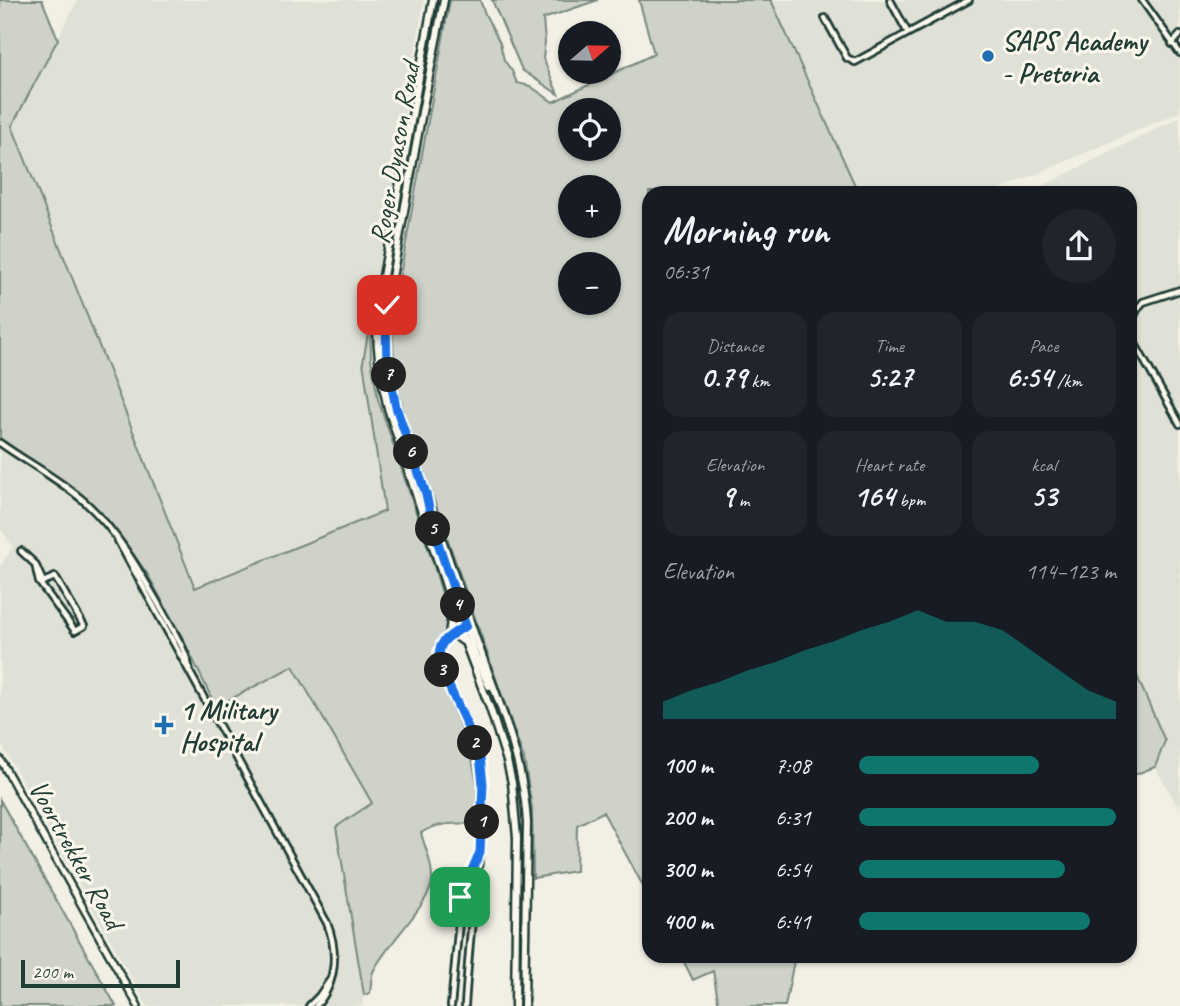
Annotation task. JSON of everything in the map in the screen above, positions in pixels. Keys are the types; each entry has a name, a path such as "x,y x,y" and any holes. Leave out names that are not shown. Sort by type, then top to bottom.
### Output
{"main road":[{"name":"Roger Dyason Road","path":"433,0 395,203 377,320 378,354 388,408 507,761 515,802 517,838 515,1006"},
{"name":"Roger Dyason Road","path":"444,0 387,305 386,346 396,407 519,767 526,804 527,841 524,1006"},
{"path":"395,203 405,205"},
{"path":"426,494 434,531 463,628 500,706"},
{"path":"453,607 449,635 459,637 468,648"}],"street":[{"path":"890,0 908,33"},
{"path":"825,18 848,58 855,62 969,0"},
{"path":"1142,0 1180,53"},
{"path":"1172,44 1180,35"},
{"path":"1137,309 1143,302 1180,290"},
{"path":"1137,348 1180,424"},
{"path":"0,443 65,487 96,514 134,561 182,645 191,675 327,923 333,941 332,976 326,993 316,1006"},
{"path":"22,551 36,566 43,582 55,578 84,626 75,631 39,582 36,566"},
{"path":"463,628 449,635 440,647 439,661 480,757 483,797 480,852 465,1006"},
{"name":"Voortrekker Road","path":"0,759 138,1006"},
{"path":"451,1006 462,905 460,897 480,852"},
{"path":"462,905 473,909"},
{"path":"309,1006 332,976"}],"shaded area":[{"path":"0,0 42,0 58,39 12,126 195,588 385,511 363,362 370,322 371,359 378,399 449,617 448,628 435,646 433,663 471,754 477,784 476,825 447,824 421,833 431,869 430,890 372,974 370,993 364,995 336,827 372,803 293,666 216,707 148,575 125,542 90,503 0,438"},
{"path":"78,0 424,0 363,362 385,511 195,588 11,125"},
{"path":"450,0 480,0 500,43 504,60 517,83 530,86 553,102 558,100 558,161 621,161 621,98 561,98 591,84 621,84 621,70 654,54 639,0 771,0 855,186 642,186 642,884 603,812 577,825 576,871 533,878 532,808 524,759 405,416 394,360 395,303"},
{"path":"492,0 598,0 543,19 543,58 558,94 522,70"},
{"name":"SAPS Academy - Pretoria","path":"772,0 1180,0 1180,112 1009,186 856,186"},
{"path":"1180,117 1180,810 1155,767 1165,741 1137,675 1137,186 1042,186"},
{"name":"1 Military Hospital","path":"0,438 90,503 125,542 148,575 183,639 215,707 293,666 372,804 336,827 364,995 362,1006 147,1006 0,742 0,566 13,547 0,528"},
{"path":"1137,676 1165,741 1155,767 1137,774"},
{"path":"0,800 116,1006 0,1006"},
{"path":"684,963 794,963 785,1006 719,1006 713,971 693,980"}],"place":[{"name":"SAPS Academy - Pretoria","path":"988,56"},
{"name":"1 Military Hospital","path":"164,725"}],"route":[{"path":"387,305 387,363 396,407 466,626 449,635 440,647 439,656 441,669 476,745 482,770 480,852 460,897"}]}
